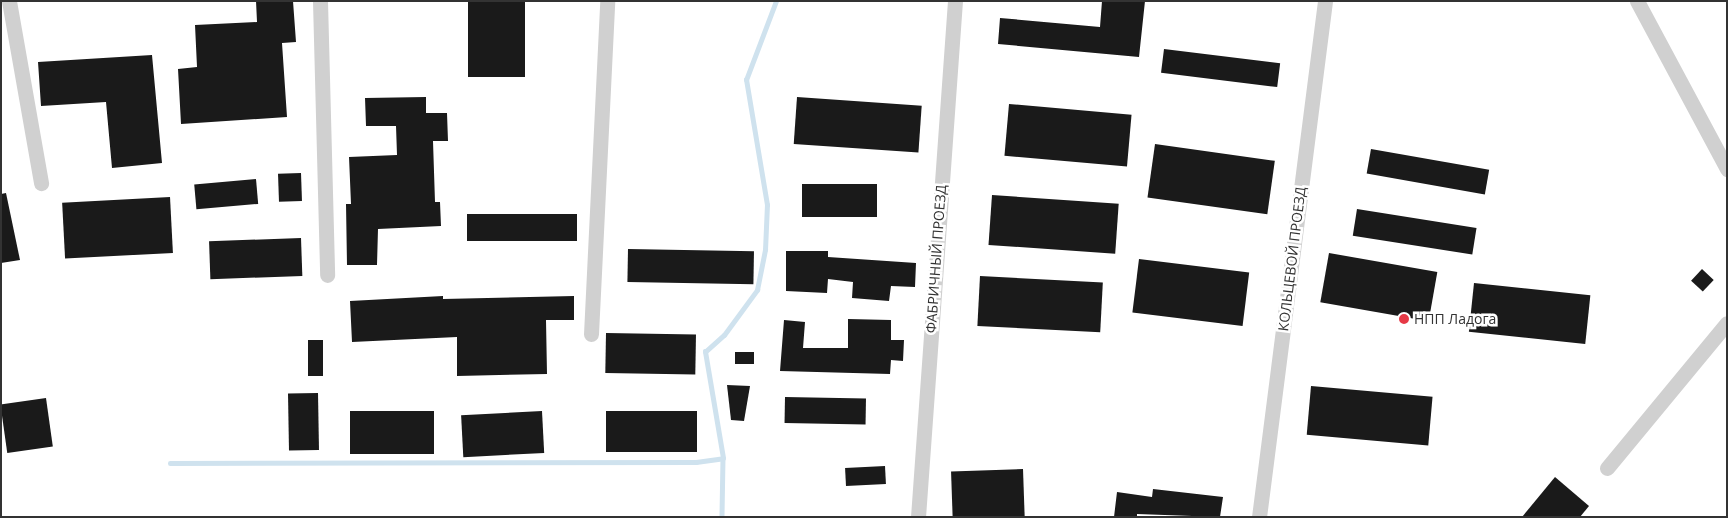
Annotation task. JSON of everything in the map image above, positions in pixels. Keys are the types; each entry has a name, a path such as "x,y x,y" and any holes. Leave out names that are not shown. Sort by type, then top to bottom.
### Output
{"street":[{"path":"10,1 41,183"},
{"path":"320,1 328,275"},
{"path":"590,334 607,1"},
{"name":"ФАБРИЧНЫЙ ПРОЕЗД","path":"918,517 955,1"},
{"name":"КОЛЬЦЕВОЙ ПРОЕЗД","path":"1259,517 1325,1"},
{"path":"1637,1 1727,169"},
{"path":"1607,468 1727,323"}],"building":[{"path":"256,1 293,1 296,42 282,43 287,117 181,124 178,69 197,67 195,25 257,22"},
{"path":"468,1 525,1 525,77 468,77"},
{"path":"1102,1 1145,1 1139,57 998,44 1000,18 1100,27"},
{"path":"1164,49 1280,63 1277,87 1161,73"},
{"path":"152,55 162,163 112,168 106,102 41,106 38,62"},
{"path":"426,97 426,113 447,113 448,141 433,141 435,202 440,202 441,226 378,229 377,265 347,265 346,204 351,204 349,157 397,155 396,126 366,126 365,98"},
{"path":"797,97 922,106 918,153 794,144"},
{"path":"1009,104 1132,115 1127,167 1004,156"},
{"path":"1155,144 1275,161 1267,214 1147,197"},
{"path":"1371,149 1489,170 1485,194 1367,174"},
{"path":"301,173 302,201 279,202 278,174"},
{"path":"256,179 258,204 196,209 194,184"},
{"path":"802,184 877,184 877,217 802,217"},
{"path":"6,193 20,260 1,263 1,194"},
{"path":"992,195 1119,204 1115,254 989,245"},
{"path":"170,197 173,253 65,259 62,203"},
{"path":"1357,209 1477,228 1472,255 1353,236"},
{"path":"467,214 577,214 577,241 467,241"},
{"path":"301,238 302,276 210,279 209,241"},
{"path":"628,249 754,251 753,284 627,282"},
{"path":"786,251 828,251 828,257 916,263 915,287 891,286 889,301 852,298 853,282 828,279 827,293 786,291"},
{"path":"1329,253 1437,272 1429,321 1320,302"},
{"path":"1139,259 1249,273 1243,326 1132,313"},
{"path":"1702,269 1714,280 1703,292 1691,281"},
{"path":"980,276 1103,282 1100,332 977,326"},
{"path":"1474,283 1590,295 1585,344 1469,332"},
{"path":"443,296 443,299 574,296 574,320 546,320 547,374 457,376 457,337 352,342 350,301"},
{"path":"848,319 891,320 891,340 904,340 903,361 891,360 890,374 780,371 784,320 805,322 803,348 848,348"},
{"path":"606,333 696,335 695,375 605,373"},
{"path":"308,340 323,340 323,376 308,376"},
{"path":"735,352 754,352 754,364 735,364"},
{"path":"727,385 750,386 744,421 731,420"},
{"path":"1311,386 1433,397 1428,445 1307,435"},
{"path":"318,393 319,450 289,451 288,394"},
{"path":"785,397 866,398 866,424 785,423"},
{"path":"46,398 53,447 7,453 1,404"},
{"path":"350,411 434,411 434,454 350,454"},
{"path":"542,411 544,453 463,457 461,415"},
{"path":"606,411 697,411 697,452 606,452"},
{"path":"885,466 886,484 846,486 845,468"},
{"path":"1023,469 1025,517 953,517 951,472"},
{"path":"1555,477 1589,506 1580,517 1522,517"},
{"path":"1153,489 1223,497 1220,517 1137,514 1137,517 1114,517 1117,492 1152,497"}],"waterway":[{"path":"723,458 705,352 724,335 757,290 765,250 767,205 746,80 776,1"},
{"path":"170,463 696,462 723,458 722,517"}],"place":[{"name":"НПП Ладога","path":"1404,319"}]}
